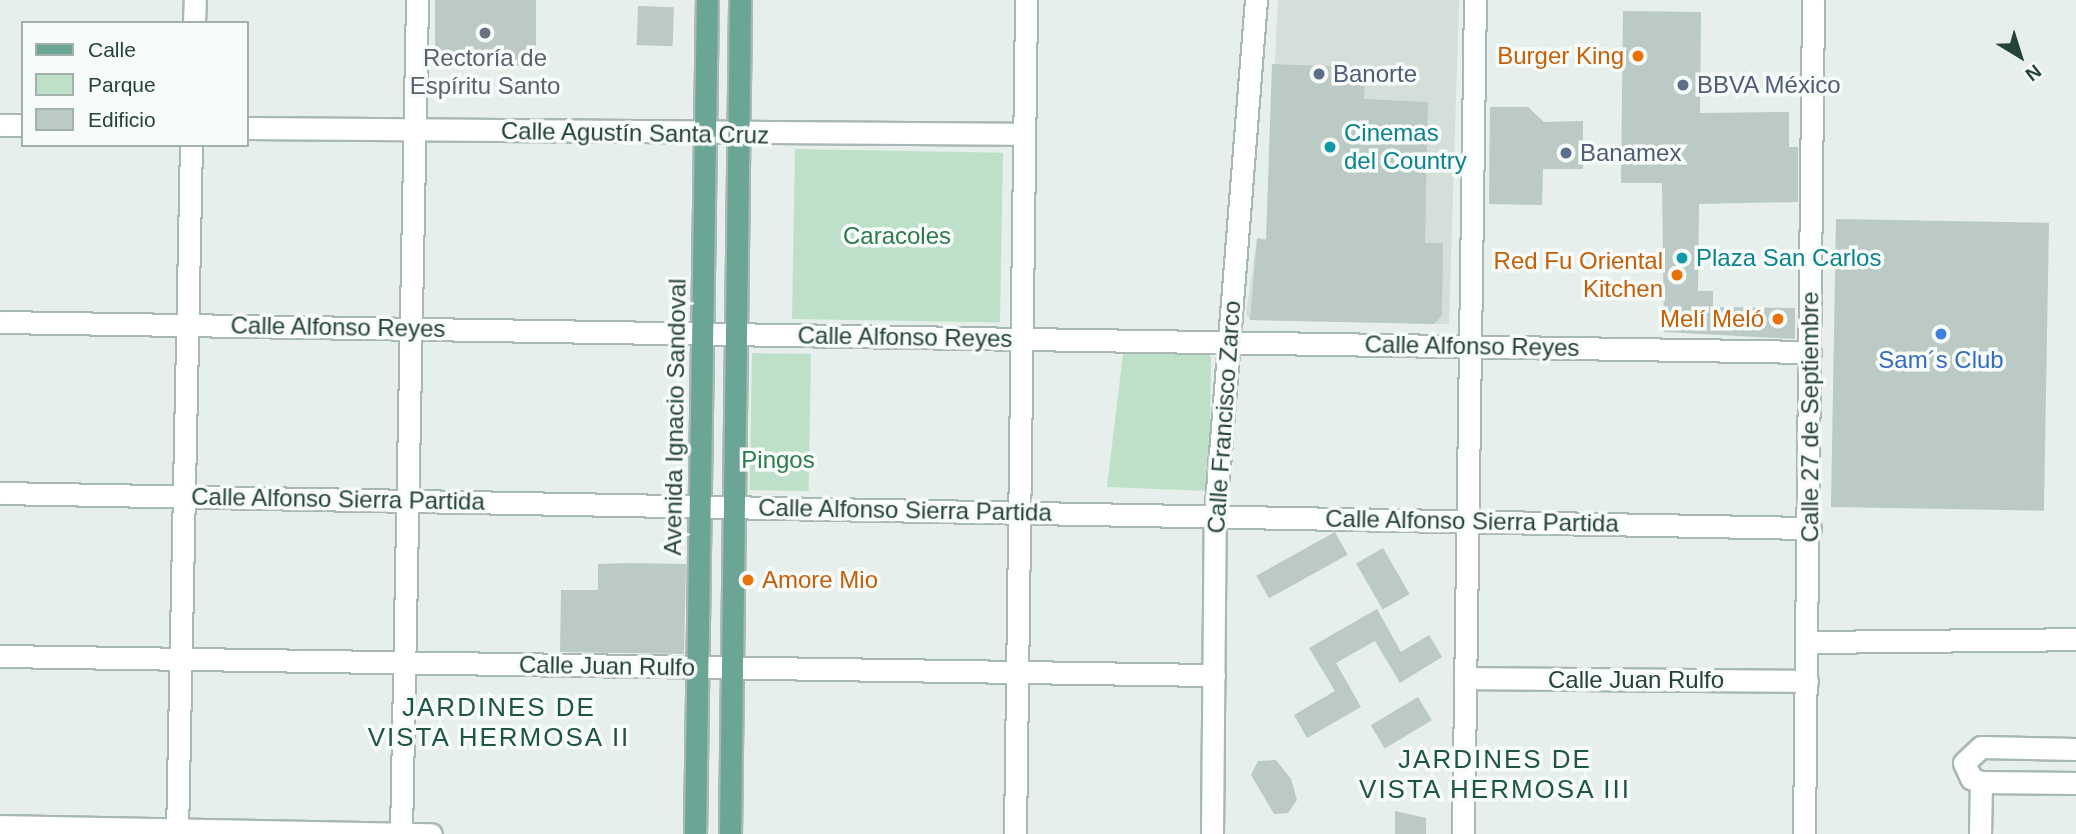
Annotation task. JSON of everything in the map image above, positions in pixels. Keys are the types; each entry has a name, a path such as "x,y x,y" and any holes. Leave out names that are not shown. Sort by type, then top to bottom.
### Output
{"main road":[{"name":"Avenida Ignacio Sandoval","path":"695,834 707,0"},
{"path":"730,834 740,0"}],"street":[{"path":"194,21 195,0"},
{"path":"401,834 416,0"},
{"path":"1014,834 1026,0"},
{"name":"Calle Francisco Zarco","path":"1212,834 1215,516 1256,0"},
{"path":"1463,834 1475,0"},
{"name":"Calle 27 de Septiembre","path":"1804,834 1810,527 1813,0"},
{"path":"0,125 21,125"},
{"name":"Calle Agustín Santa Cruz","path":"248,128 705,135 1024,134"},
{"path":"177,832 191,147"},
{"name":"Calle Alfonso Reyes","path":"0,322 1810,352"},
{"name":"Calle Alfonso Sierra Partida","path":"0,493 1810,527"},
{"path":"1808,642 2076,639"},
{"name":"Calle Juan Rulfo","path":"0,656 1214,675"},
{"name":"Calle Juan Rulfo","path":"1465,678 1807,681"},
{"path":"2076,749 1973,749 1964,767 1987,783 2076,783"},
{"path":"1986,834 1993,834 1987,783"},
{"path":"1980,834 1987,783"},
{"path":"0,826 177,832 431,834"}],"shaded area":[{"path":"1278,0 1459,0 1449,324 1250,320 1246,314 1257,238 1266,239"}],"green space":[{"name":"Caracoles","path":"795,149 1003,153 1000,323 792,319"},
{"path":"1124,346 1204,349 1211,357 1209,491 1107,487"},
{"name":"Pingos","path":"752,353 811,354 809,491 750,490"}],"building":[{"name":"Rectoría de Espíritu Santo","path":"435,0 536,0 536,66 435,66"},
{"path":"638,6 674,7 673,46 637,45"},
{"path":"1623,11 1701,12 1700,113 1789,112 1789,147 1798,147 1798,202 1699,204 1698,291 1713,291 1713,307 1795,308 1795,339 1664,332 1662,183 1621,183"},
{"path":"1272,64 1354,67 1365,77 1364,99 1428,102 1425,243 1443,243 1442,315 1434,324 1250,320 1257,238 1266,240"},
{"path":"1490,107 1528,107 1544,122 1583,121 1583,169 1543,169 1542,205 1489,204"},
{"name":"Sam´s Club","path":"1836,219 2049,223 2044,511 1831,507"},
{"path":"1335,532 1348,555 1269,598 1256,576"},
{"path":"1383,548 1410,594 1383,609 1356,564"},
{"path":"598,564 686,564 684,654 560,652 561,590 598,590"},
{"path":"1377,609 1401,652 1429,635 1442,657 1400,683 1375,641 1336,663 1361,707 1307,738 1294,715 1335,691 1309,648"},
{"path":"1418,697 1432,720 1385,748 1371,725"},
{"path":"1276,760 1291,779 1297,800 1288,813 1274,814 1251,775 1258,761"},
{"path":"1395,811 1426,818 1426,834 1395,834"}],"place":[{"name":"Rectoría de Espíritu Santo","path":"485,33"},
{"name":"Burger King","path":"1638,56"},
{"name":"Banorte","path":"1319,74"},
{"name":"BBVA México","path":"1683,85"},
{"name":"Cinemas del Country","path":"1330,147"},
{"name":"Banamex","path":"1566,153"},
{"name":"Plaza San Carlos","path":"1682,258"},
{"name":"Red Fu Oriental Kitchen","path":"1677,275"},
{"name":"Melí Meló","path":"1778,319"},
{"name":"Sam´s Club","path":"1941,334"},
{"name":"Amore Mio","path":"748,580"}],"district":[{"name":"JARDINES DE VISTA HERMOSA II","path":"499,723"},
{"name":"JARDINES DE VISTA HERMOSA III","path":"1495,775"}]}
